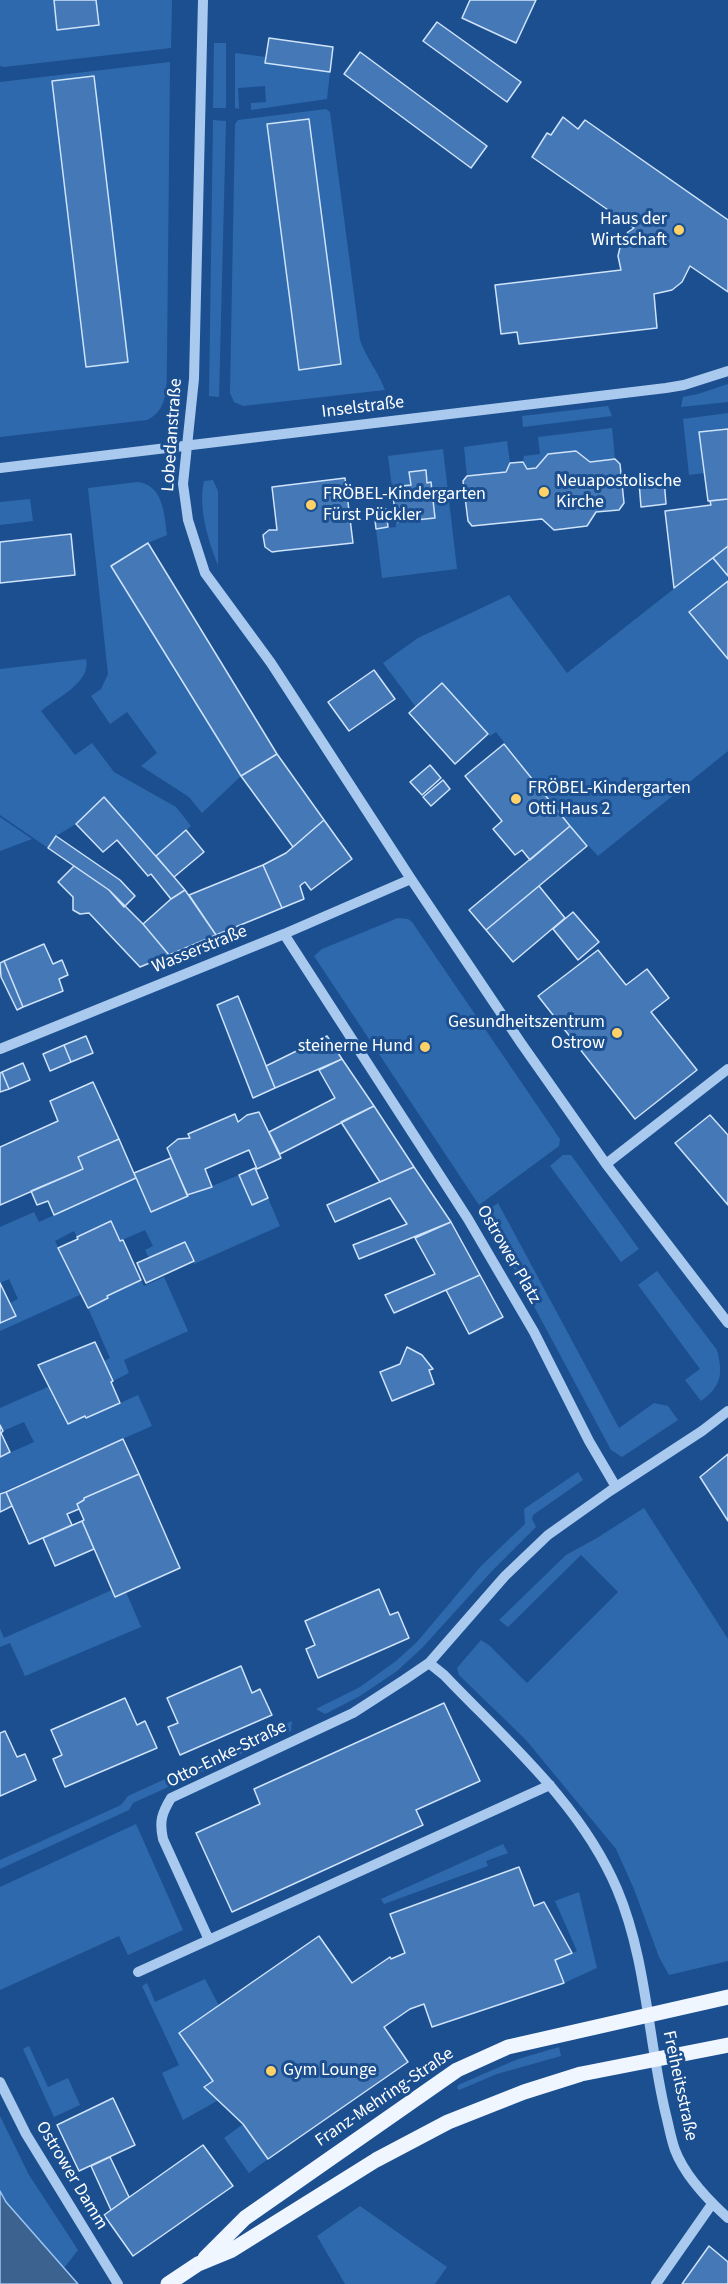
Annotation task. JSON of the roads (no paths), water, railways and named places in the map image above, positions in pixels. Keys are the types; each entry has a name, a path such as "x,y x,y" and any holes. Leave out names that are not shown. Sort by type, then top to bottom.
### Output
{"main road":[{"name":"Franz-Mehring-Straße","path":"168,2284 198,2264 245,2218 457,2070 508,2047 728,1997"},
{"name":"Franz-Mehring-Straße","path":"198,2264 232,2250 376,2160 448,2122 524,2092 571,2077 728,2045"}],"street":[{"name":"Lobedanstraße","path":"203,0 194,379 183,484 188,520 205,573 271,663 411,879"},
{"name":"Inselstraße","path":"0,468 666,388 684,385 728,371"},
{"name":"Wasserstraße","path":"0,1049 284,934 411,879"},
{"path":"411,879 521,1043 606,1164 728,1323"},
{"name":"Ostrower Platz","path":"284,934 468,1219 534,1332 589,1442 616,1487"},
{"path":"606,1164 728,1069"},
{"path":"616,1487 702,1431 728,1411"},
{"name":"Otto-Enke-Straße","path":"209,1940 163,1839 160,1826 161,1813 171,1798 353,1713 429,1663 505,1576 548,1535 616,1487"},
{"path":"429,1663 444,1675 550,1785 594,1842 618,1890 632,1934 648,2015"},
{"path":"138,1972 550,1785"},
{"name":"Freiheitsstraße","path":"648,2015 655,2061 675,2151 693,2180 712,2204 728,2218"},
{"name":"Ostrower Damm","path":"0,2082 26,2134 118,2284"},
{"path":"656,2284 712,2204"}],"place":[{"name":"Haus der Wirtschaft","path":"679,230"},
{"name":"Neuapostolische Kirche","path":"544,492"},
{"name":"FRÖBEL-Kindergarten Fürst Pückler","path":"311,505"},
{"name":"FRÖBEL-Kindergarten Otti Haus 2","path":"516,799"},
{"name":"Gesundheitszentrum Ostrow","path":"617,1033"},
{"name":"steinerne Hund","path":"425,1047"},
{"name":"Gym Lounge","path":"271,2071"}]}
